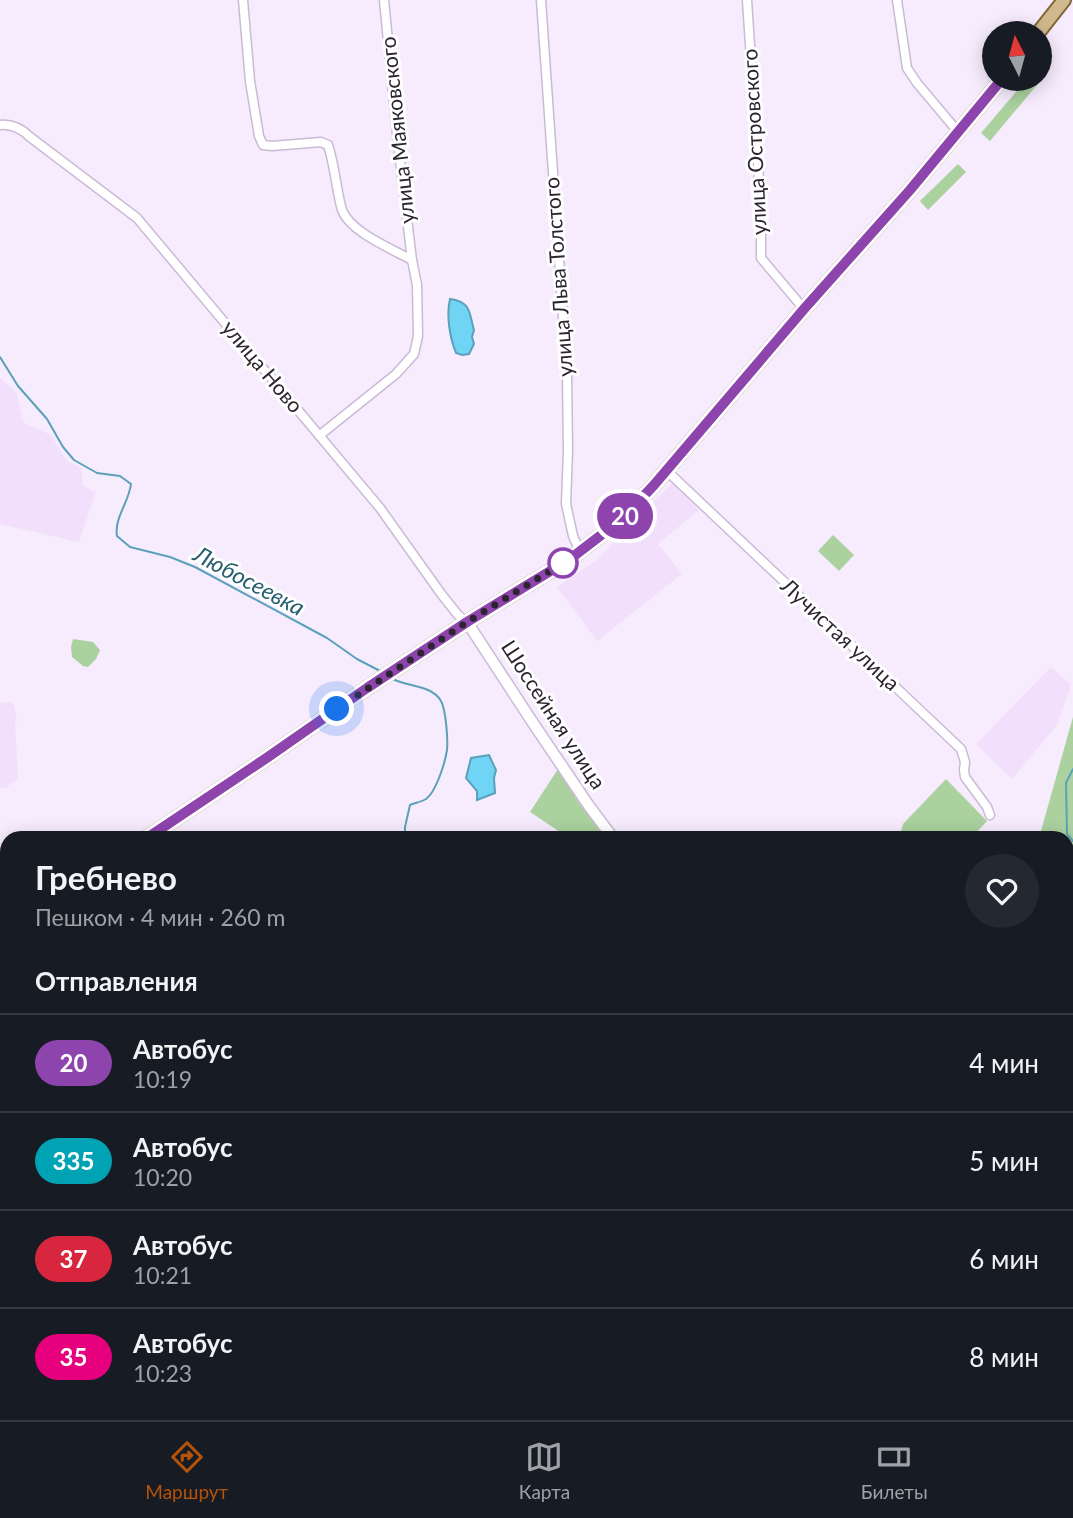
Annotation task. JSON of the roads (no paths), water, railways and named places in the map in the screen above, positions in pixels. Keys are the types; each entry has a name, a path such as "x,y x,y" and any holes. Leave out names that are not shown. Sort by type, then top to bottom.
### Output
{"main road":[{"path":"1048,21 1065,0"},
{"path":"157,831 367,688 580,552 622,519 992,91"}],"street":[{"name":"улица Маяковского","path":"243,0 250,81 259,136 263,145 321,142 328,145 342,209 348,222 412,260"},
{"name":"улица Маяковского","path":"320,435 396,374 414,354 418,336 417,285 398,144 384,0"},
{"name":"улица Льва Толстого","path":"541,0 567,374 566,504 573,536 580,552"},
{"name":"улица Островского","path":"747,0 761,210 761,258 804,309"},
{"path":"897,0 907,68 916,83 958,133"},
{"name":"улица Ново","path":"0,125 9,124 25,131 137,218 380,508 442,595 467,622"},
{"name":"Лучистая улица","path":"666,470 961,749 965,762 965,777 990,815"},
{"name":"Шоссейная улица","path":"467,622 540,734 608,831"}],"water":[{"path":"450,299 466,306 470,314 474,344 469,354 456,353 450,334"},
{"path":"489,755 496,770 495,793 477,800 477,791 466,778 471,758"}],"waterway":[{"name":"Любосеевка","path":"0,357 18,386 47,419 74,460 97,473 120,476 131,484 117,529 117,536 130,547 170,557 195,567 327,638 382,672"},
{"name":"Любосеевка","path":"393,679 426,689 437,696 443,705 447,732 447,750 440,777 426,799 410,805 405,831"},
{"path":"1067,831 1066,783 1073,769"}]}
